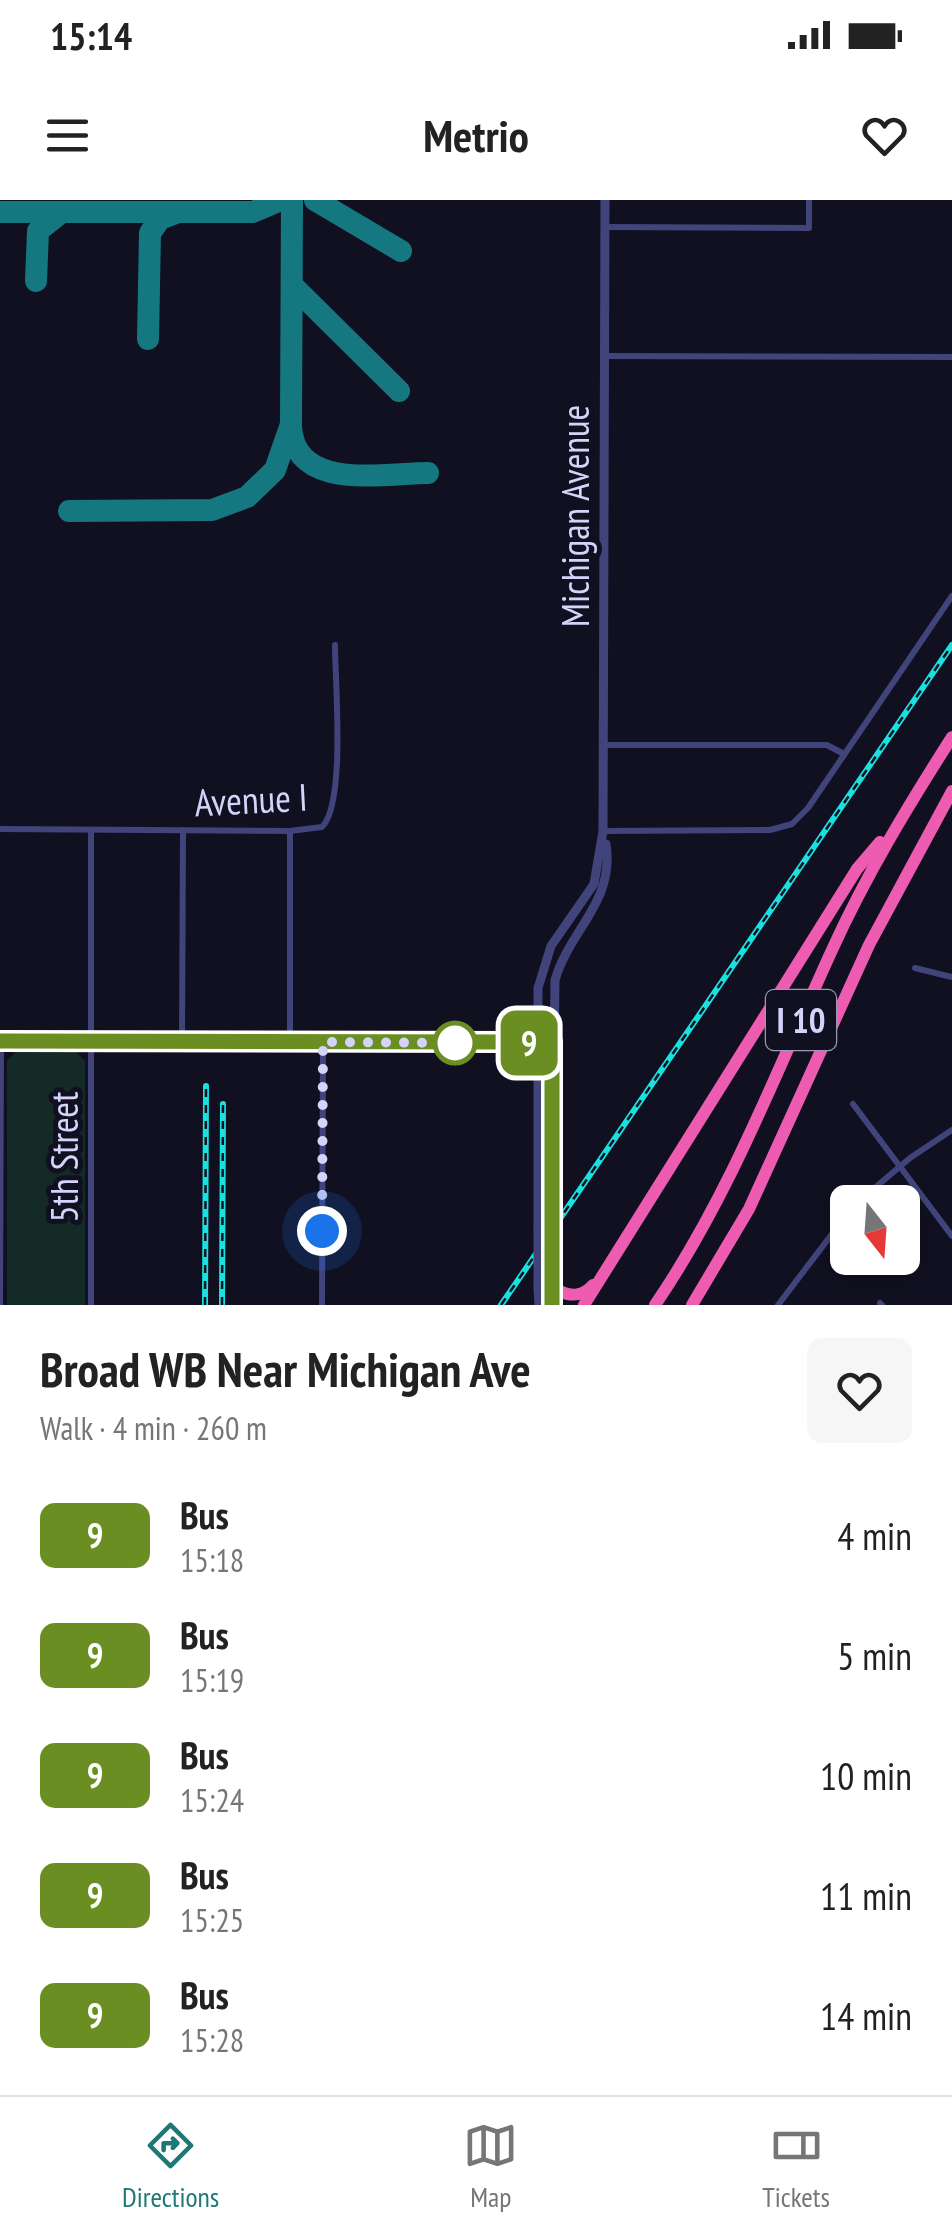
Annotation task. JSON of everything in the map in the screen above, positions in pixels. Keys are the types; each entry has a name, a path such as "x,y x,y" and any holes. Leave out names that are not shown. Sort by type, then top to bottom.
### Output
{"highway":[{"name":"I 10","path":"655,1305 735,1164 833,948 895,825 952,737"},
{"name":"I 10","path":"692,1305 748,1209 868,945 952,791"},
{"path":"584,1305 857,869 895,825"},
{"path":"552,1272 559,1292 567,1295 588,1290 658,1188"},
{"path":"702,1305 718,1264"}],"street":[{"name":"Michigan Avenue","path":"552,1305 552,1042 560,965 605,888 605,200"},
{"path":"605,227 809,228 808,200"},
{"path":"604,356 952,357"},
{"path":"604,832 786,827 808,808 952,596"},
{"name":"Avenue I","path":"0,829 317,829 330,816 335,645"},
{"path":"604,745 827,745 844,754"},
{"name":"5th Street","path":"91,830 91,1305"},
{"path":"182,1042 183,830"},
{"path":"290,831 290,1042"},
{"name":"Michigan Avenue","path":"538,1305 538,988 545,958 594,884 604,832"},
{"path":"916,968 952,977"},
{"path":"0,1305 0,1042 552,1042"},
{"path":"322,1305 323,1042"},
{"path":"852,1104 952,1236"},
{"path":"877,1185 952,1130"},
{"path":"778,1305 830,1237"}],"green space":[{"path":"18,1049 74,1050 85,1061 85,1305 7,1305 7,1061"}],"taxiway":[{"path":"0,212 253,212 281,200"},
{"path":"69,511 212,510 247,497 275,470 291,424 292,200"},
{"path":"315,200 401,251"},
{"path":"36,281 38,231 62,212"},
{"path":"148,339 150,233 160,219 176,213"},
{"path":"292,285 399,391"},
{"path":"291,427 296,448 308,462 324,470 366,476 428,473"}],"railway":[{"path":"501,1305 952,645"},
{"path":"205,1305 206,1086"},
{"path":"222,1305 223,1104"}],"bus line":[{"name":"9","path":"0,1041 552,1042 552,1305"}],"route":[{"path":"322,1231 323,1042 455,1043"}]}
